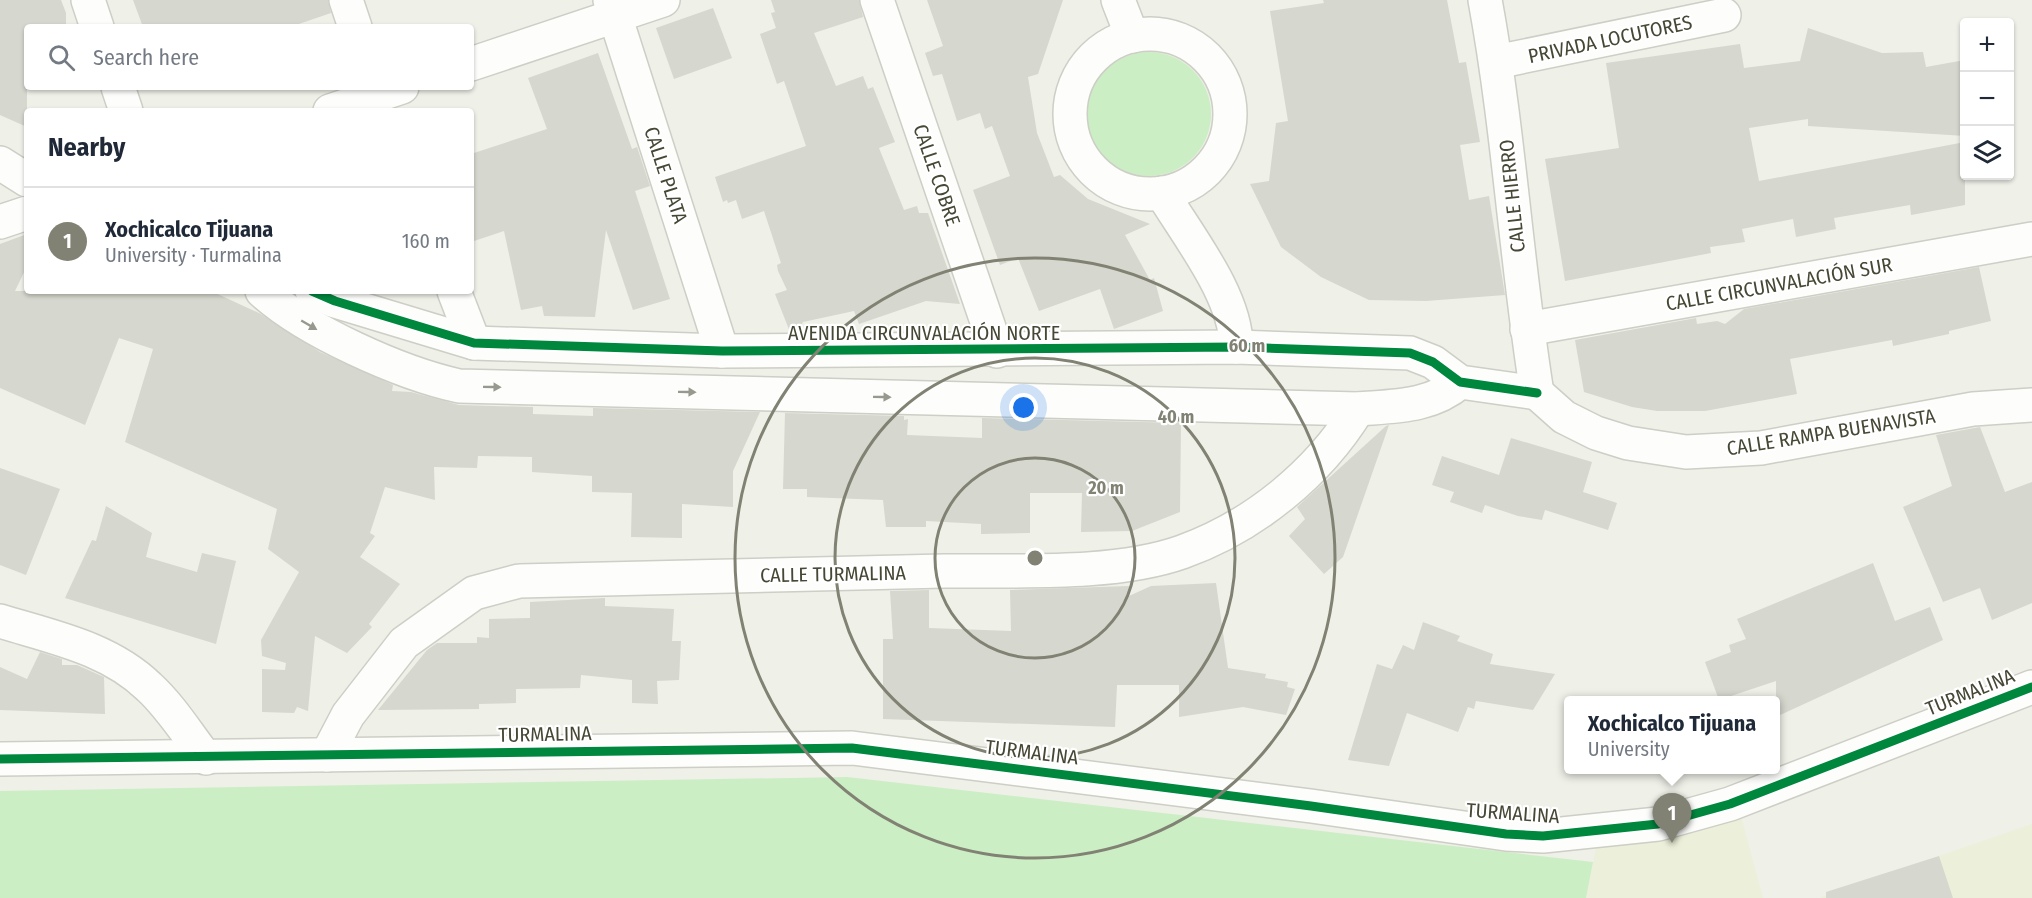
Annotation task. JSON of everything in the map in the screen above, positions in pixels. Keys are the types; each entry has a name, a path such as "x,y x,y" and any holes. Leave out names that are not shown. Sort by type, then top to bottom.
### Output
{"street":[{"path":"88,0 96,24"},
{"path":"346,0 354,24"},
{"path":"474,63 613,8 663,0"},
{"name":"CALLE COBRE","path":"878,0 997,351"},
{"path":"1118,0 1131,36"},
{"name":"CALLE HIERRO","path":"1485,0 1496,62 1527,329 1537,393"},
{"name":"CALLE PLATA","path":"613,8 722,351"},
{"name":"PRIVADA LOCUTORES","path":"1496,62 1724,15"},
{"path":"1164,35 1198,51 1222,79 1230,111 1227,139 1218,158 1199,178 1162,193 1134,193 1103,179 1083,159 1072,135 1070,108 1076,81 1092,58 1106,47 1131,36 1164,35"},
{"path":"119,90 125,108"},
{"path":"340,108 384,95"},
{"path":"0,163 24,178"},
{"path":"1162,193 1226,302 1237,330 1236,348"},
{"path":"0,222 24,214"},
{"name":"CALLE CIRCUNVALACIÓN SUR","path":"1527,329 2032,239"},
{"path":"266,294 283,309 322,332 417,373 459,386 1358,409 1413,404 1435,399 1460,382"},
{"name":"AVENIDA CIRCUNVALACIÓN NORTE","path":"319,294 335,301 474,343 722,351 1236,348 1410,353 1433,362 1460,382 1537,393"},
{"path":"455,294 474,343"},
{"name":"CALLE RAMPA BUENAVISTA","path":"1537,393 1564,417 1596,433 1628,443 1686,452 1761,448 1973,409 2032,405"},
{"name":"CALLE TURMALINA","path":"327,755 348,715 404,643 474,593 519,581 1052,569 1148,561 1206,543 1248,521 1328,451 1358,409"},
{"path":"0,621 91,650 122,665 151,688 206,758"},
{"name":"TURMALINA","path":"0,759 852,748 1311,806 1506,834 1544,836 1658,824 1730,804 2032,687"}],"shaded area":[{"path":"1739,809 1763,898 1586,898 1601,824"},
{"path":"2032,824 2032,898 1819,898 1939,856"}],"green space":[{"path":"1149,52 1173,56 1193,70 1207,90 1211,114 1207,138 1193,158 1173,172 1149,176 1125,172 1105,158 1091,138 1087,114 1091,90 1105,70 1125,56"},
{"path":"847,777 1593,862 1586,898 0,898 0,791"}],"building":[{"path":"0,0 61,0 66,13 66,24 24,24 24,90 27,90 27,108 24,108 24,126 0,115"},
{"path":"133,0 328,0 331,13 299,24 142,24"},
{"path":"771,0 859,0 863,17 814,33 836,86 863,76 868,89 873,87 895,142 879,148 904,210 917,206 919,213 928,213 960,304 926,301 859,324 854,311 803,322 798,332 790,332 775,294 787,290 778,271 777,265 781,263 764,211 742,219 736,200 723,202 715,177 806,146 784,81 777,84 760,34 776,28 771,13 775,12"},
{"path":"927,0 1063,0 1038,74 1028,77 1037,133 1054,177 1060,175 1088,199 1150,224 1125,235 1150,280 1154,278 1163,311 1114,329 1100,289 1039,311 1018,258 1000,265 973,190 1010,176 992,126 985,129 980,113 957,121 942,74 933,76 925,53 943,46"},
{"path":"1323,0 1447,0 1459,63 1466,62 1480,142 1460,145 1469,200 1489,196 1505,295 1426,301 1369,300 1321,277 1281,247 1250,184 1269,181 1276,123 1288,121 1270,11 1324,3"},
{"path":"713,8 732,58 674,79 656,28"},
{"path":"1808,28 1882,53 1923,52 1926,67 1960,61 1960,136 1808,126 1808,119 1749,128 1759,181 1960,143 1960,180 1965,180 1965,205 1911,215 1910,205 1834,218 1836,229 1796,237 1793,219 1742,229 1745,242 1710,247 1711,253 1565,281 1545,159 1619,148 1606,63 1740,44 1744,68 1800,61"},
{"path":"598,53 632,149 637,147 650,186 635,191 670,299 633,310 606,230 595,317 544,316 542,306 521,310 504,231 474,241 474,153 547,129 528,78"},
{"path":"24,235 24,272 15,291 24,291 24,294 218,294 259,313 320,352 393,385 392,391 411,392 459,405 533,407 533,414 593,416 593,408 760,412 733,471 733,507 682,504 682,538 631,537 632,493 592,492 592,476 532,472 532,457 478,456 477,468 434,467 435,500 385,487 370,533 375,536 360,557 400,584 369,624 372,627 347,653 315,636 308,711 297,707 294,713 262,712 262,669 285,670 286,663 262,656 261,640 299,572 268,549 277,509 125,442 153,349 119,338 85,425 0,388 0,244"},
{"path":"1979,267 1991,321 1949,331 1949,334 1893,346 1892,340 1790,359 1797,394 1705,411 1657,411 1632,407 1584,392 1575,340 1696,318 1697,324 1717,321 1725,324 1744,309"},
{"path":"785,413 904,416 904,420 908,419 907,435 982,438 982,418 1181,423 1180,512 1132,531 1081,532 1082,493 1030,493 1030,533 981,534 981,524 926,521 926,527 886,527 883,500 807,497 807,489 783,489"},
{"path":"1389,425 1343,557 1324,574 1289,536 1305,519 1297,507"},
{"path":"1980,427 2005,492 2032,482 2032,603 1992,620 1980,588 1943,602 1903,507 1952,486 1936,435"},
{"path":"1511,438 1592,462 1583,492 1617,503 1608,530 1545,510 1542,520 1518,516 1485,505 1482,513 1450,502 1454,492 1432,485 1442,456 1499,475"},
{"path":"0,468 60,489 26,575 0,565"},
{"path":"106,506 152,533 146,557 197,572 202,553 236,561 216,644 65,598 92,540 96,541"},
{"path":"1873,563 1895,621 1930,607 1943,640 1780,715 1780,696 1776,696 1776,681 1731,696 1718,696 1705,662 1731,652 1729,645 1746,639 1737,619"},
{"path":"1216,583 1228,668 1266,674 1265,678 1288,682 1287,687 1295,689 1286,715 1243,707 1179,717 1179,685 1117,685 1115,727 883,719 883,639 893,639 890,591 929,590 929,628 1011,631 1010,590 1129,586 1129,596 1151,586"},
{"path":"605,598 605,606 674,609 672,641 681,641 679,680 657,681 658,704 632,703 632,680 581,675 580,688 516,689 516,703 479,704 479,709 378,710 427,650 437,643 477,643 477,637 489,638 489,619 530,618 530,602"},
{"path":"1423,622 1460,636 1457,641 1493,654 1490,664 1555,674 1533,710 1476,701 1474,709 1468,707 1458,732 1407,713 1389,766 1348,760 1377,664 1392,669 1403,645 1414,650"},
{"path":"40,652 62,659 62,665 77,665 104,677 105,714 0,710 0,667 27,679"},
{"path":"1939,856 1953,898 1826,898 1826,892"}],"cycle path":[{"path":"319,294 335,301 474,343 722,351 1236,347 1410,353 1433,362 1460,382 1537,393"},
{"path":"0,759 852,748 1311,806 1506,834 1543,836 1658,824 1730,804 2032,687"}],"place":[{"name":"Xochicalco Tijuana","path":"1672,843"}]}
